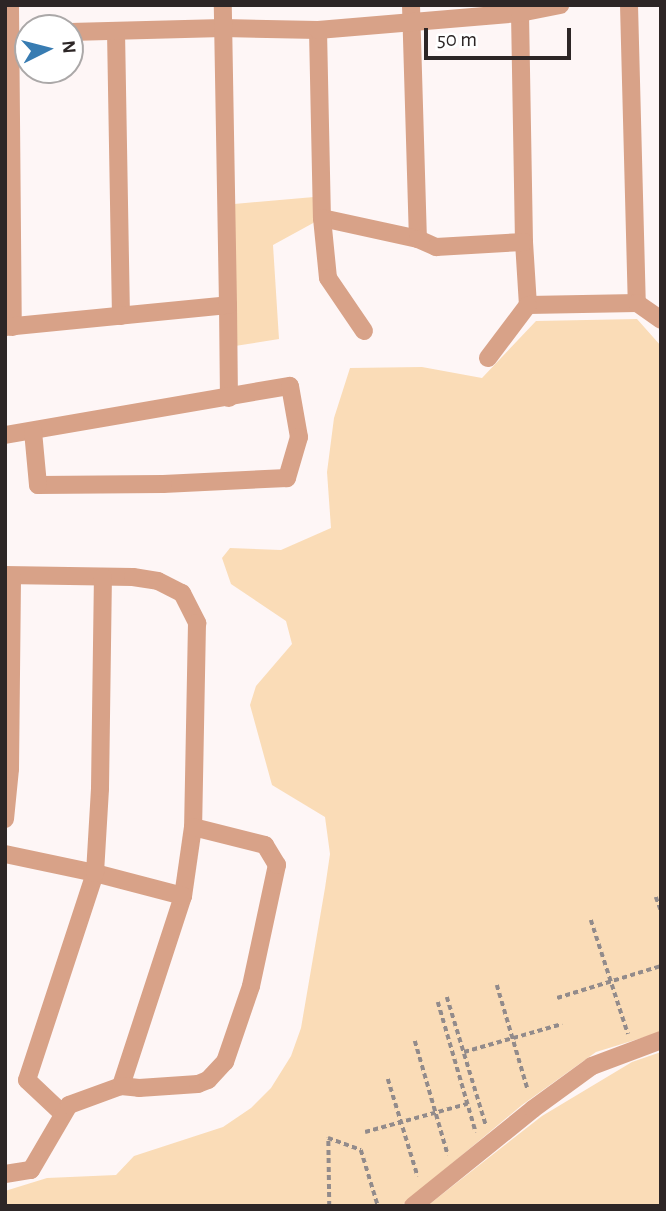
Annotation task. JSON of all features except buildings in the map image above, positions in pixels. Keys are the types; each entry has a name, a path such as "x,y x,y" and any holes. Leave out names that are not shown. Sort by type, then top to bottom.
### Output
{"street":[{"path":"9,5 14,33 9,327 228,305"},
{"path":"223,5 229,398"},
{"path":"411,5 418,239"},
{"path":"84,32 223,28 318,30 520,13 560,5"},
{"path":"629,5 637,303"},
{"path":"488,358 528,305 524,242 520,13"},
{"path":"318,30 323,218 328,278 364,331"},
{"path":"116,31 121,316"},
{"path":"323,218 418,239 436,247 524,242"},
{"path":"528,305 637,303 661,320"},
{"path":"5,435 290,386 299,437 286,478 163,484 38,485 33,431"},
{"path":"5,819 10,769 9,575 103,576 158,581 182,593 197,623 193,827 183,896 121,1086"},
{"path":"62,1113 27,1080 95,873 100,788 103,576"},
{"path":"5,1174 31,1170 69,1105 121,1086 188,1086 208,1080 230,1051 251,986 278,865 265,845 193,827"},
{"path":"5,854 95,873 183,896"},
{"path":"419,1201 533,1109 592,1066 661,1040"}],"path":[{"path":"656,897 661,911"},
{"path":"591,920 634,1049"},
{"path":"557,998 661,966"},
{"path":"497,985 533,1109"},
{"path":"447,997 464,1052 486,1148"},
{"path":"438,1002 467,1104 486,1148"},
{"path":"464,1052 562,1024"},
{"path":"415,1041 453,1174"},
{"path":"388,1079 419,1201"},
{"path":"365,1132 467,1104"},
{"path":"328,1206 328,1138 361,1150 378,1206"}],"shaded area":[{"path":"314,197 315,222 273,245 279,339 235,346 234,204"},
{"path":"637,319 661,346 661,1032 596,1052 522,1105 401,1206 5,1206 5,1191 47,1178 116,1175 134,1156 223,1127 251,1108 271,1088 291,1056 301,1028 330,854 325,817 272,785 250,705 256,686 292,644 286,621 231,584 222,558 230,548 281,550 331,528 327,472 334,418 350,368 422,367 482,378 536,321"},
{"path":"661,1052 661,1206 427,1206 542,1116 632,1062"}]}
